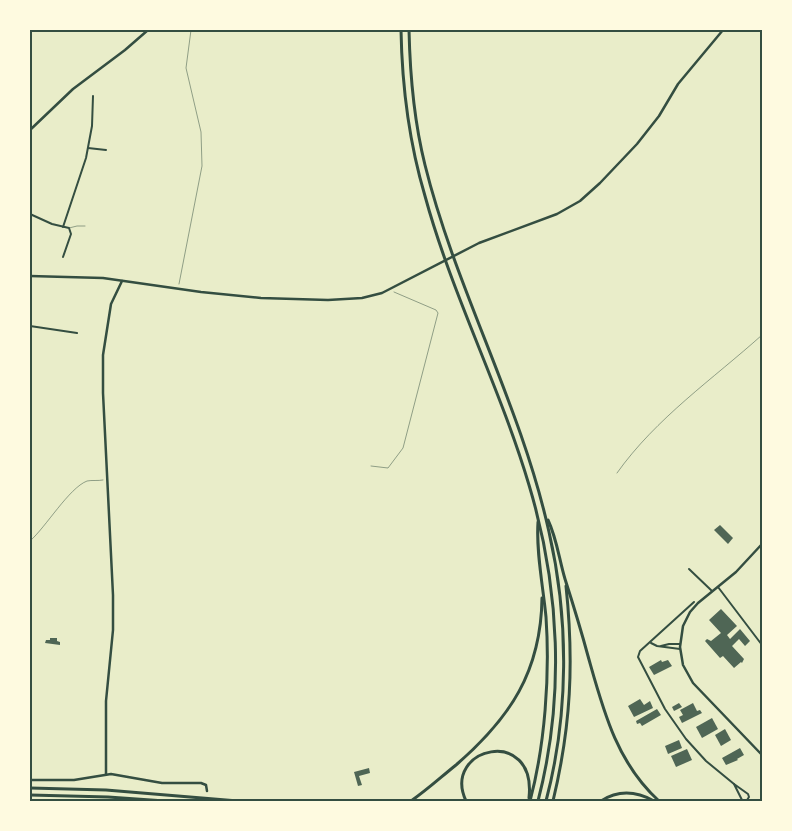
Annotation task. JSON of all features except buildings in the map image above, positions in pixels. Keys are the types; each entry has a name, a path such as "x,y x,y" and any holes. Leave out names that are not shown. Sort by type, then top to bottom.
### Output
{"highway":[{"path":"401,30 406,106 412,142 425,196 448,267 516,443 538,516 545,548 552,597 556,659 551,733 538,801"},
{"path":"409,30 414,109 424,163 432,193 457,270 512,411 529,461 545,513 557,575 562,617 563,658 559,732 546,801"},
{"path":"545,513 553,531 600,698 614,737 632,771 658,801"},
{"path":"530,801 538,766 547,682 547,637 543,580 537,535 538,516"},
{"path":"553,801 564,750 571,681 570,634 565,579"},
{"path":"411,801 478,746 512,704 529,670 536,648 542,618 543,580"},
{"path":"466,801 462,783 467,767 480,755 500,751 513,755 524,764 530,783 530,801"},
{"path":"30,788 140,792 238,801"},
{"path":"601,801 614,794 629,793 644,796 654,801"},
{"path":"30,795 108,796 165,801"}],"street":[{"path":"30,130 74,89 148,30"},
{"path":"30,276 97,278 241,296 308,300 362,298 390,290 474,246 569,208 585,197 646,133 678,84 723,30"},
{"path":"63,227 86,158 92,126 93,96"},
{"path":"88,148 106,150"},
{"path":"30,214 45,221 70,228 71,234 63,257"},
{"path":"106,774 106,701 113,613 102,393 103,355 110,308 122,281"},
{"path":"30,326 77,333"},
{"path":"762,544 736,572 690,612 683,626 680,644 683,665 691,680 762,755"},
{"path":"689,569 712,591"},
{"path":"718,587 762,645"},
{"path":"694,602 638,654 665,708 686,739 706,761 748,794 747,800 742,800 734,784"},
{"path":"651,643 680,649"},
{"path":"661,646 680,644"},
{"path":"30,780 74,780 106,774 162,783 201,783 206,785 207,791"}],"lane":[{"path":"70,228 85,226"}],"path":[{"path":"178,289 202,166 201,132 186,68 191,30"},
{"path":"372,466 388,468 403,448 438,312 390,290"},
{"path":"617,473 634,450 688,397 762,335"},
{"path":"30,541 82,484 88,481 107,480"}]}
